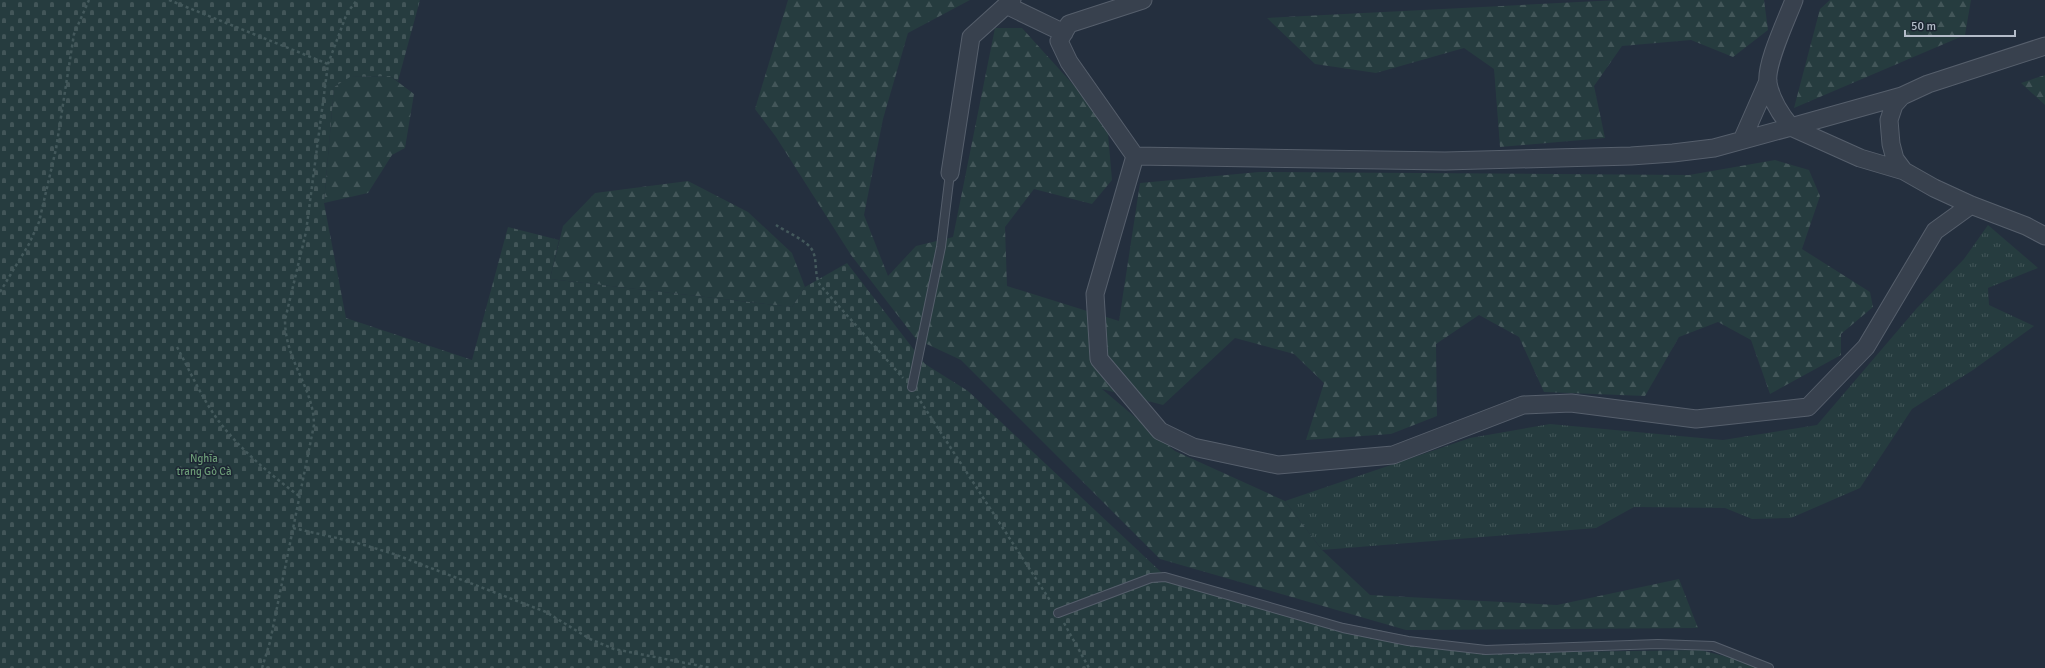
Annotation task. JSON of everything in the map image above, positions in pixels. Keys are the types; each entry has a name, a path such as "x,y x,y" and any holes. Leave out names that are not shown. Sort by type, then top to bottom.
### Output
{"street":[{"path":"1135,156 1069,62 1059,41 1069,24 1143,0"},
{"path":"1742,140 1768,81 1773,55 1794,0"},
{"path":"950,173 971,37 1009,2 1064,33"},
{"path":"1135,156 1461,161 1673,153 1714,148 1902,96 1928,84 2045,46"},
{"path":"1768,81 1772,97 1778,109 1791,127 1860,158 1904,172 1971,205 2026,226 2045,236"},
{"path":"1902,96 1894,105 1889,120 1891,144 1895,159 1904,172"},
{"path":"1135,156 1095,294 1099,359 1160,431 1193,447 1278,464 1393,455 1523,405 1571,403 1696,419 1808,407 1866,348 1935,231 1971,205"}],"lane":[{"path":"912,387 941,247 950,173"},
{"path":"1058,612 1151,578 1164,577 1343,628 1408,640 1486,650 1658,644 1713,646 1769,668"}],"path":[{"path":"0,292 29,244 39,222 56,149 74,34 89,0"},
{"path":"169,0 328,64"},
{"path":"262,668 270,642 314,425 314,414 311,402 288,348 285,333 285,320 306,232 328,64 347,13 357,0"},
{"path":"776,225 810,247 813,255 816,279 820,285 912,387 1058,612 1089,668"},
{"path":"177,347 204,398 221,423 241,446 273,477 300,497"},
{"path":"293,528 354,542 394,554 546,612 590,639 614,648 711,668"}],"green space":[{"name":"Nghĩa trang Gò Cà","path":"0,0 420,0 398,81 390,76 350,77 334,87 324,203 346,318 472,360 508,227 559,240 550,279 792,307 805,287 847,263 925,364 968,391 1161,572 1337,622 1495,653 1700,650 1772,668 0,668"},
{"path":"788,0 970,0 908,33 883,119 864,215 888,276 916,246 953,237 995,28 1022,28 1107,122 1112,180 1092,204 1034,189 1005,227 1007,286 1119,321 1140,183 1259,172 1689,175 1775,160 1809,170 1820,196 1802,249 1870,292 1873,307 1841,334 1841,355 1770,394 1751,340 1718,322 1679,337 1645,396 1544,392 1519,337 1479,315 1436,344 1437,416 1391,434 1306,440 1324,383 1294,354 1235,338 1163,405 1102,389 1175,451 1285,501 1322,550 1370,595 1557,605 1679,579 1698,628 1406,630 1160,559 961,360 916,339 851,255 776,137 755,109"},
{"path":"1618,0 1764,0 1768,30 1733,57 1691,40 1622,46 1594,86 1605,138 1500,147 1494,69 1464,48 1376,73 1315,64 1267,18"},
{"path":"1830,0 1971,0 1965,35 1794,108 1820,9"},
{"path":"2045,75 2045,105 2021,83"},
{"path":"390,76 414,94 405,148 392,155 368,193 324,203 334,87 349,77"},
{"path":"688,181 748,212 792,253 805,287 792,307 550,279 563,226 595,193"},
{"path":"1988,225 2038,268 1988,288 1989,305 2034,326 1973,370 1912,409 1860,488 1791,518 1752,519 1725,508 1634,507 1596,528 1322,550 1285,501 1470,438 1550,424 1723,440 1817,425 1917,308 1964,259"}]}
